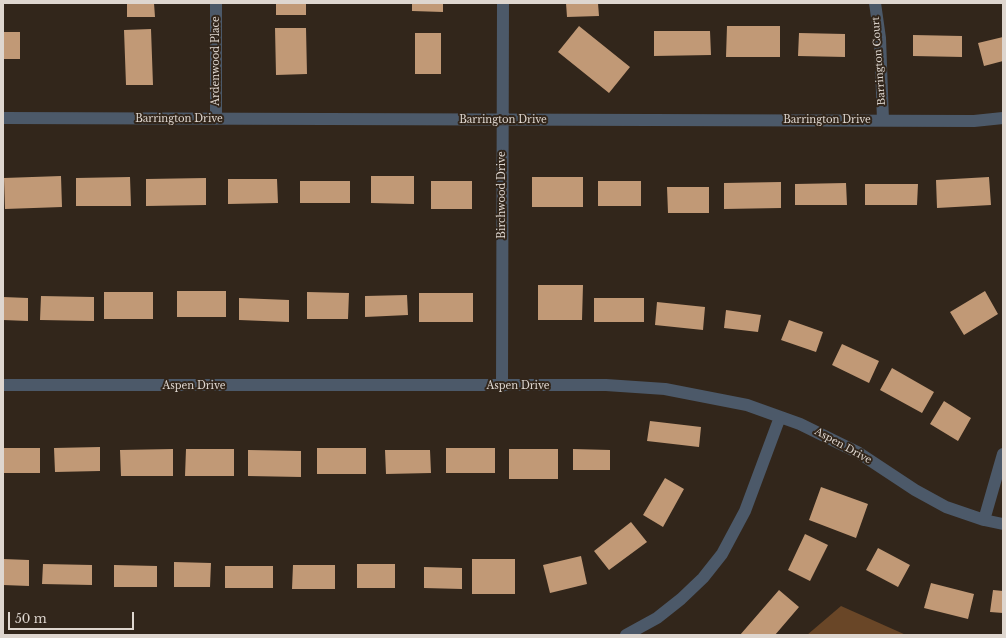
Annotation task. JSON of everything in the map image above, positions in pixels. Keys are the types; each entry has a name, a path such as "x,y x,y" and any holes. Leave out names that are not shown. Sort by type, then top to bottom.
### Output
{"street":[{"name":"Ardenwood Place","path":"216,3 216,119"},
{"name":"Birchwood Drive","path":"502,386 503,3"},
{"name":"Barrington Court","path":"875,3 880,38 883,120"},
{"name":"Barrington Drive","path":"3,118 503,120 974,120 1003,118"},
{"name":"Aspen Drive","path":"3,385 606,385 665,389 730,400 800,424 859,453 915,490 946,507 984,520 1003,524"},
{"path":"626,635 657,618 681,599 703,578 722,554 745,511 780,417"},
{"path":"984,520 1003,454"}],"shaded area":[{"path":"841,606 906,635 807,635"}],"building":[{"path":"127,3 154,3 155,17 127,17"},
{"path":"276,3 306,3 306,15 276,15"},
{"path":"412,3 443,3 443,12 412,11"},
{"path":"566,3 598,3 599,16 567,17"},
{"path":"579,26 630,67 609,93 558,52"},
{"path":"727,26 780,26 780,57 726,57"},
{"path":"275,28 306,28 307,74 276,75"},
{"path":"151,29 153,85 126,85 124,30"},
{"path":"654,31 710,31 711,55 654,56"},
{"path":"3,32 20,32 20,59 3,59"},
{"path":"415,33 441,33 441,74 415,74"},
{"path":"799,33 845,34 845,57 798,56"},
{"path":"913,35 962,36 962,57 913,56"},
{"path":"1003,37 1003,61 984,66 978,43"},
{"path":"61,176 62,207 5,209 4,178"},
{"path":"371,176 414,176 414,204 371,203"},
{"path":"130,177 131,206 76,206 76,178"},
{"path":"532,177 583,177 583,207 532,207"},
{"path":"989,177 991,205 937,208 936,180"},
{"path":"206,178 206,205 146,206 146,179"},
{"path":"228,179 277,179 278,203 228,204"},
{"path":"300,181 350,181 350,203 300,203"},
{"path":"431,181 472,181 472,209 431,209"},
{"path":"598,181 641,181 641,206 598,206"},
{"path":"781,182 781,208 724,209 724,183"},
{"path":"846,183 847,205 795,205 795,184"},
{"path":"865,184 918,184 917,205 865,205"},
{"path":"667,187 709,187 709,213 668,213"},
{"path":"538,285 583,285 582,320 538,320"},
{"path":"177,291 226,291 226,317 177,317"},
{"path":"985,291 998,314 964,335 950,312"},
{"path":"104,292 153,292 153,319 104,319"},
{"path":"307,292 349,293 348,319 307,319"},
{"path":"419,293 473,293 473,322 419,322"},
{"path":"407,295 408,315 365,317 365,296"},
{"path":"41,296 94,297 94,321 40,320"},
{"path":"3,297 28,298 28,321 3,320"},
{"path":"239,298 289,300 289,322 239,320"},
{"path":"594,298 644,298 644,322 594,322"},
{"path":"657,302 705,307 703,330 655,325"},
{"path":"726,310 761,315 758,332 724,328"},
{"path":"789,320 823,332 816,352 781,340"},
{"path":"842,344 879,361 869,383 832,365"},
{"path":"892,368 934,392 922,413 880,390"},
{"path":"944,401 971,418 958,441 930,424"},
{"path":"650,421 701,427 699,447 647,441"},
{"path":"100,447 100,471 55,472 54,448"},
{"path":"3,448 40,448 40,473 3,473"},
{"path":"317,448 366,448 366,474 317,474"},
{"path":"446,448 495,448 495,473 446,473"},
{"path":"173,449 173,476 121,476 120,450"},
{"path":"186,449 234,449 234,476 185,476"},
{"path":"509,449 558,449 558,479 509,479"},
{"path":"573,449 610,450 610,470 573,470"},
{"path":"248,450 301,451 301,477 248,476"},
{"path":"385,450 430,450 431,473 386,474"},
{"path":"665,478 684,489 663,527 643,515"},
{"path":"821,487 868,504 856,538 809,520"},
{"path":"631,522 647,542 609,570 594,551"},
{"path":"805,534 828,545 810,581 788,570"},
{"path":"878,548 910,565 898,587 866,570"},
{"path":"581,556 587,584 550,593 543,565"},
{"path":"3,559 29,560 29,586 3,585"},
{"path":"472,559 515,559 515,594 472,594"},
{"path":"174,562 211,563 210,587 174,587"},
{"path":"43,564 92,565 92,585 42,584"},
{"path":"357,564 395,564 395,588 357,588"},
{"path":"114,565 157,566 157,587 114,587"},
{"path":"293,565 335,565 335,589 292,589"},
{"path":"225,566 273,566 273,588 225,588"},
{"path":"424,567 462,568 462,589 424,588"},
{"path":"931,583 974,594 968,619 924,608"},
{"path":"779,590 799,607 775,635 740,635"},
{"path":"993,590 1003,591 1003,613 990,612"}]}
